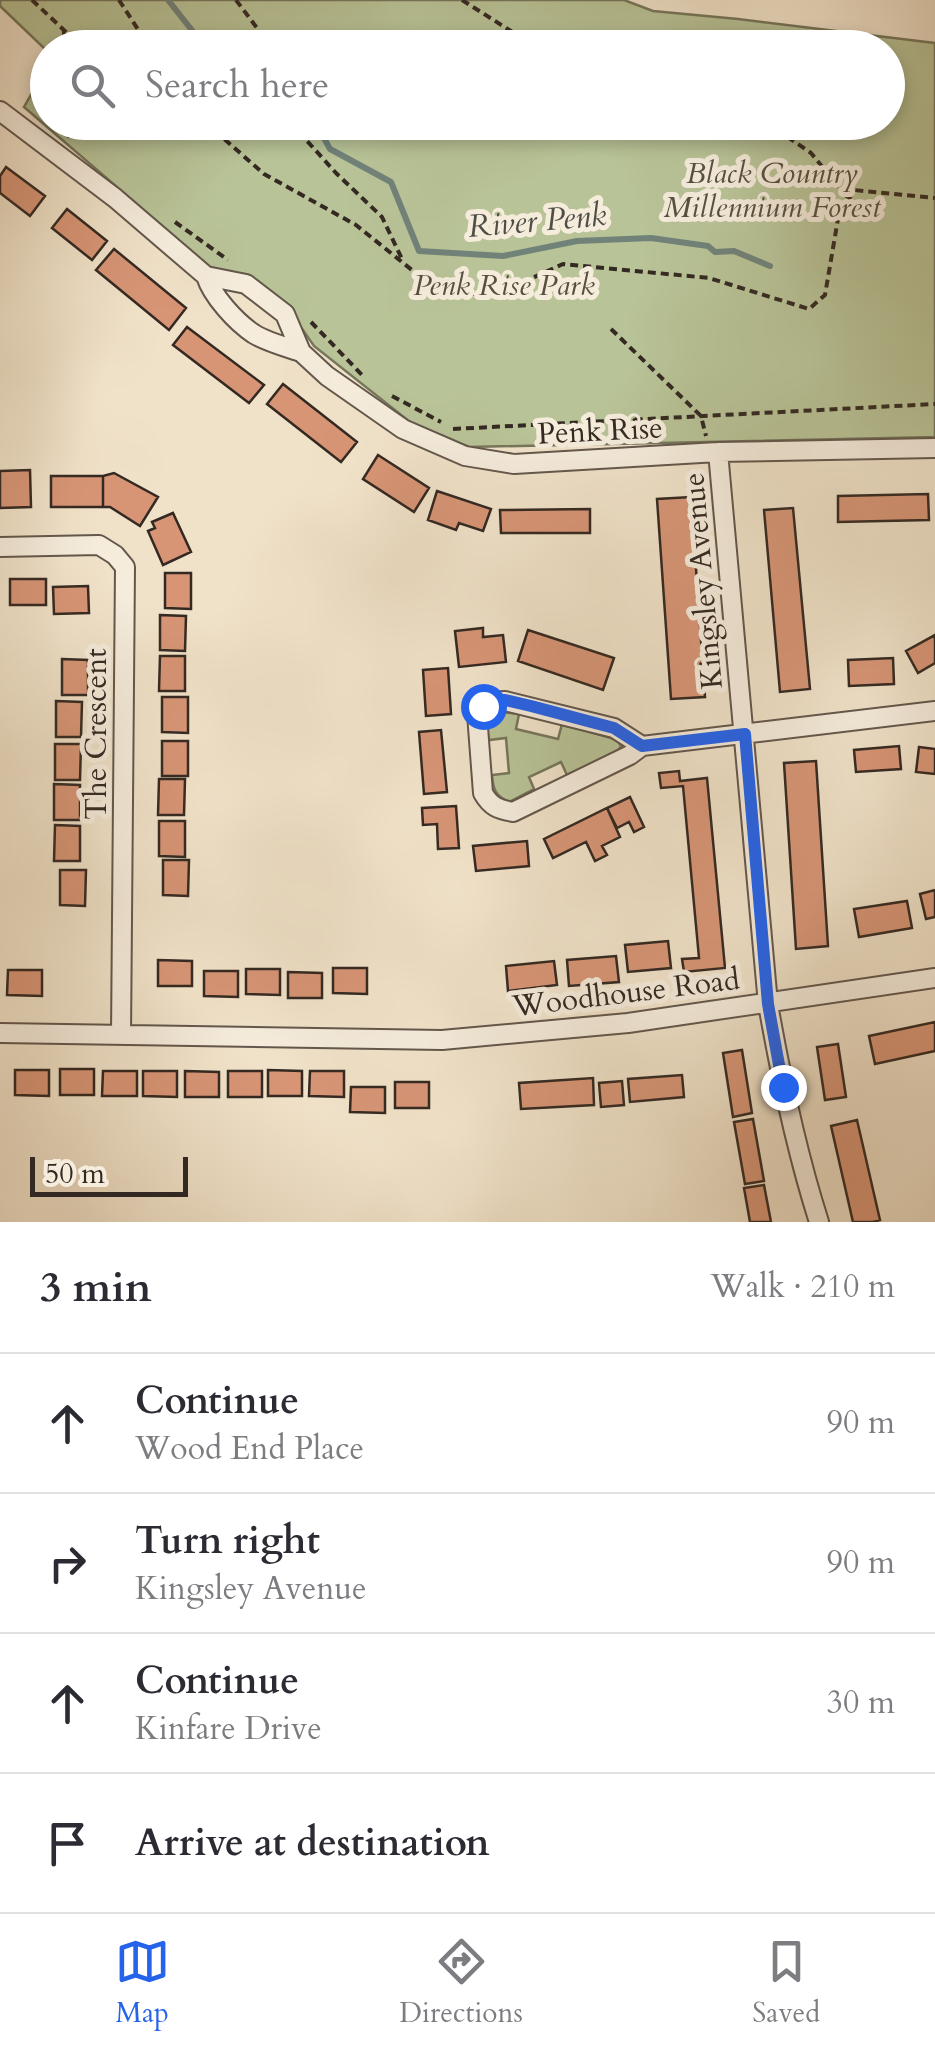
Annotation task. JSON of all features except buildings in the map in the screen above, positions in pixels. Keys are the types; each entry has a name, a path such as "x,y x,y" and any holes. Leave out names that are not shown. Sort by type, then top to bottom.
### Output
{"street":[{"name":"Penk Rise","path":"0,110 30,133"},
{"name":"Penk Rise","path":"39,140 206,276 246,284 284,314 301,352"},
{"name":"Penk Rise","path":"206,276 222,304 254,334 301,352 327,376 404,429 465,456 514,464 714,452 935,448"},
{"name":"Kingsley Avenue","path":"714,452 745,734 768,1004 783,1087 819,1222"},
{"name":"The Crescent","path":"0,546 99,545 115,555 124,567 122,1034"},
{"path":"642,746 614,728 505,700 483,706 477,714 483,793 497,809 513,812 630,756 642,746 935,711"},
{"name":"Woodhouse Road","path":"122,1034 442,1040 628,1023 935,978"},
{"path":"0,1033 122,1034"}],"path":[{"path":"32,0 63,30"},
{"path":"120,0 139,30"},
{"path":"236,0 258,30"},
{"path":"462,0 509,30"},
{"path":"68,140 78,148"},
{"path":"225,140 264,174 356,225 443,295 499,293 562,264 709,278 808,309 826,295 838,219 854,190 935,198"},
{"path":"306,140 382,217 404,264"},
{"path":"792,140 811,153 849,199"},
{"path":"171,219 231,262"},
{"path":"310,321 371,384"},
{"path":"611,330 701,416 714,452"},
{"path":"387,393 452,429 935,404"}],"green space":[{"name":"Penk Rise Park","path":"0,0 624,0 653,11 828,30 30,30 30,35 0,6"},
{"name":"Penk Rise Park","path":"905,39 935,43 935,437 469,447 410,422 314,346 291,313 246,278 211,268 62,140 905,140"},
{"path":"501,712 519,714 516,729 558,739 562,724 618,740 621,747 567,775 561,762 529,777 534,789 509,802 496,792 492,775 509,773 506,738 489,740 486,725"}],"waterway":[{"name":"River Penk","path":"168,0 192,30"},
{"name":"River Penk","path":"325,140 330,149 391,182 419,251 503,256 577,241 651,238 708,246 715,252 734,251 770,266"}],"route":[{"path":"483,706 505,700 531,706 614,728 642,746 745,734 768,1004 783,1087"}],"park label":[{"name":"Black Country Millennium Forest","path":"772,190"}]}
